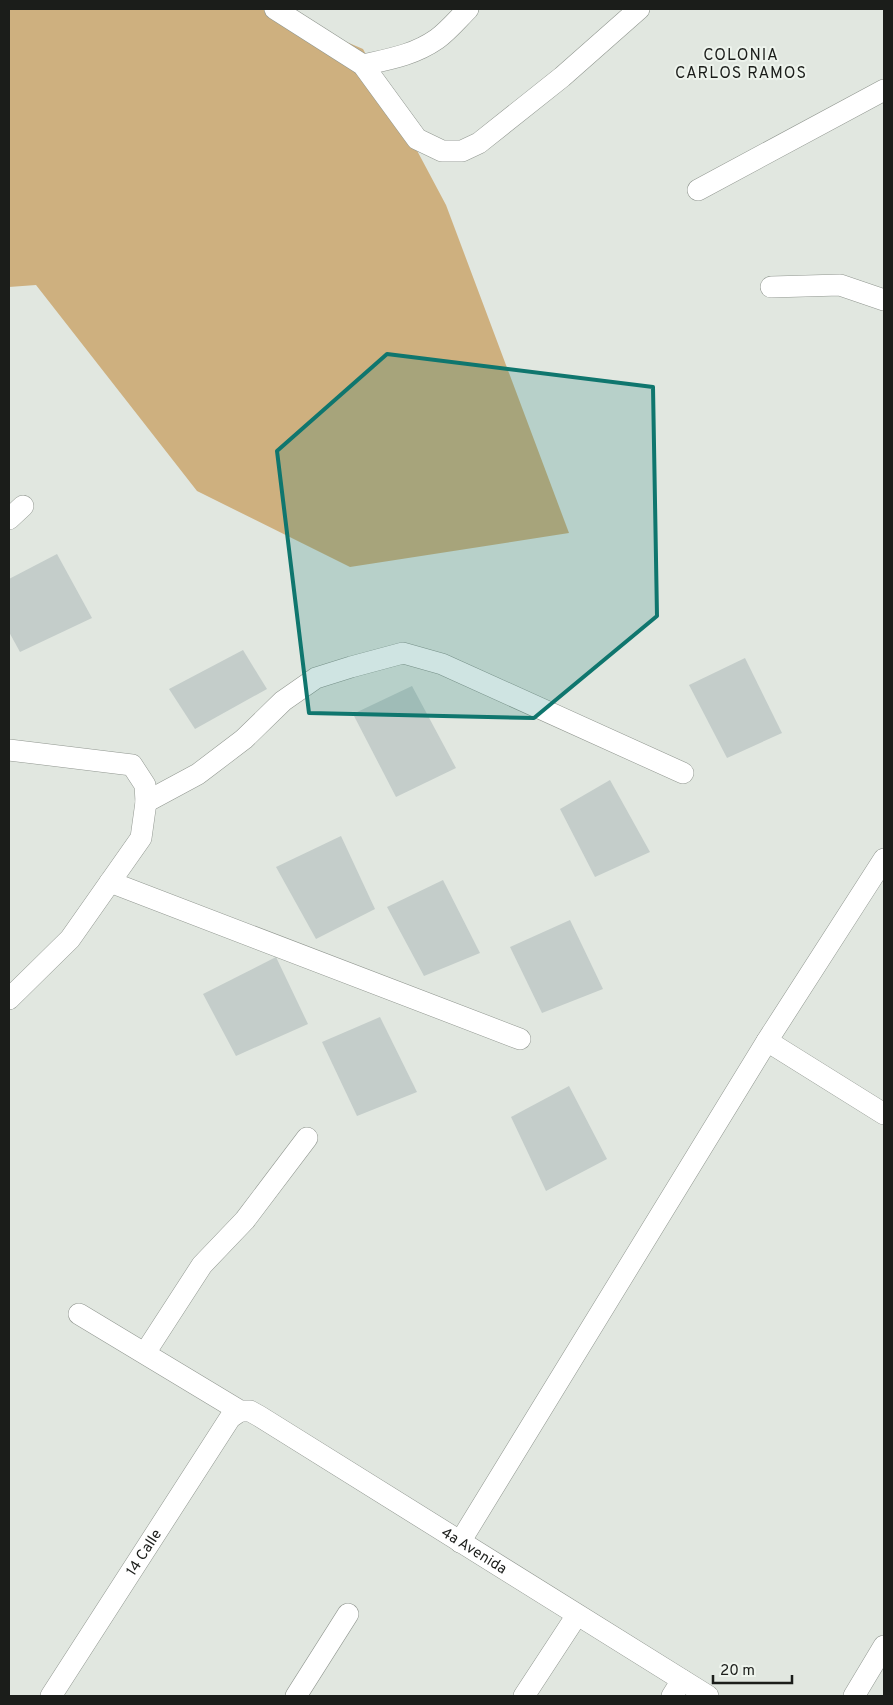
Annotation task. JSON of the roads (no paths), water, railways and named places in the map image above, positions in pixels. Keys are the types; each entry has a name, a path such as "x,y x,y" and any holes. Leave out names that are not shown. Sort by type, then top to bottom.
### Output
{"street":[{"path":"275,9 363,65 417,139 442,151 462,151 479,143 562,77 639,9"},
{"path":"363,65 418,51 439,38 468,9"},
{"path":"698,190 884,90"},
{"path":"771,287 840,286 884,300"},
{"path":"146,802 198,774 244,739 283,701 316,678 351,666 403,653 442,664 683,773"},
{"path":"9,750 132,765 145,785 146,802 141,838 70,940 9,999"},
{"path":"460,1542 767,1041 884,859"},
{"path":"110,882 520,1039"},
{"path":"767,1041 884,1114"},
{"path":"145,1353 202,1265 245,1220 307,1138"},
{"name":"4a Avenida","path":"79,1314 240,1410 250,1411 577,1615 677,1688 708,1696"},
{"name":"14 Calle","path":"51,1696 230,1418 240,1410"},
{"path":"296,1696 348,1614"},
{"path":"524,1696 577,1615"},
{"path":"854,1696 884,1646"}],"district":[{"name":"COLONIA CARLOS RAMOS","path":"741,63"}]}
